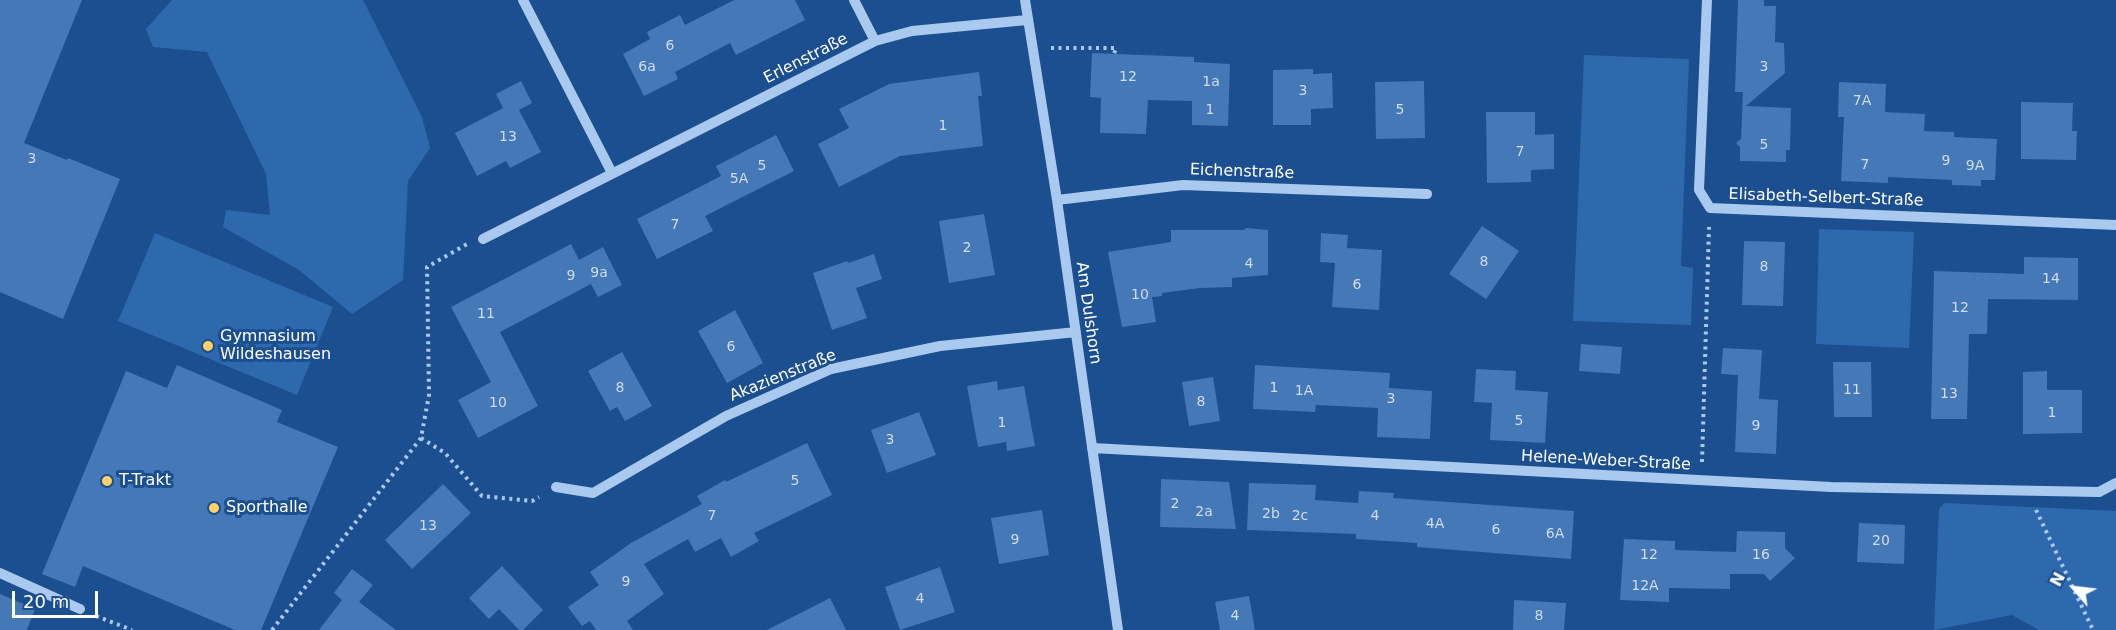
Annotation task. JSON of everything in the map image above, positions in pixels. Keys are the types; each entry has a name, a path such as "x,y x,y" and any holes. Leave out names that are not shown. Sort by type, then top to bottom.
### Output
{"street":[{"path":"523,0 612,173"},
{"path":"854,0 875,41"},
{"name":"Am Dulshorn","path":"1025,0 1057,200 1118,630"},
{"name":"Elisabeth-Selbert-Straße","path":"1707,0 1699,190 1710,208 2116,225"},
{"name":"Erlenstraße","path":"483,239 875,41 912,31 1027,21"},
{"name":"Eichenstraße","path":"1057,200 1184,185 1426,194"},
{"name":"Akazienstraße","path":"556,487 593,493 726,416 831,369 940,346 1076,332"},
{"name":"Helene-Weber-Straße","path":"1092,448 1604,477 1831,487 2099,492 2116,483"},
{"path":"0,573 80,609"}],"path":[{"path":"1033,54 1050,48 1116,48 1114,54"},
{"path":"1702,480 1710,208"},
{"path":"272,630 421,438 429,395 427,267 470,242 483,239"},
{"path":"421,438 445,453 482,496 532,501 556,487"},
{"path":"2027,490 2093,630"},
{"path":"80,609 132,630"}],"shaded area":[{"path":"172,0 363,0 422,117 430,148 408,181 403,280 352,314 299,270 223,227 226,210 270,215 266,174 207,52 153,47 146,29"},
{"path":"1584,55 1689,59 1681,266 1693,268 1691,325 1573,321"},
{"path":"1819,229 1914,232 1909,348 1816,344"},
{"path":"155,233 333,307 297,395 118,321"},
{"path":"1944,503 2116,511 2116,630 2039,630 2012,615 1934,630 1939,509"}],"building":[{"path":"0,0 82,0 24,143 120,179 63,319 0,292"},
{"path":"734,0 795,0 805,20 736,55 730,43 675,72 678,79 644,96 623,54 650,39 647,32 680,15 685,25"},
{"path":"1738,0 1764,0 1764,6 1776,6 1775,42 1784,43 1785,73 1746,106 1791,108 1790,150 1786,150 1786,162 1740,161 1740,147 1736,143 1741,139 1743,92 1735,92"},
{"path":"1092,53 1194,57 1194,62 1230,64 1228,126 1192,125 1192,101 1148,100 1146,134 1100,133 1101,98 1090,97"},
{"path":"1313,69 1313,74 1332,73 1333,108 1311,109 1311,125 1273,125 1273,70"},
{"path":"979,72 982,96 978,96 983,146 900,156 839,187 818,144 849,128 839,109 889,84"},
{"path":"521,81 532,103 519,110 541,152 510,168 506,161 477,176 455,133 503,108 496,94"},
{"path":"1424,81 1425,138 1376,139 1375,82"},
{"path":"1839,82 1886,84 1885,112 1925,114 1924,131 1954,132 1954,137 1997,139 1995,180 1981,180 1981,186 1952,185 1952,180 1888,177 1888,183 1841,181 1844,117 1838,117"},
{"path":"2021,102 2073,103 2072,131 2077,131 2076,160 2021,159"},
{"path":"1486,112 1535,112 1535,135 1554,134 1554,169 1531,170 1531,182 1487,183"},
{"path":"776,135 794,171 705,216 713,231 657,259 637,219 721,176 716,166"},
{"path":"984,214 995,275 949,283 939,221"},
{"path":"1482,226 1519,251 1486,299 1449,274"},
{"path":"1246,228 1268,230 1268,275 1232,278 1232,287 1162,293 1162,296 1152,297 1156,322 1122,327 1108,252 1171,242 1171,230 1244,230"},
{"path":"1321,233 1348,235 1347,248 1382,250 1379,310 1332,307 1335,263 1320,262"},
{"path":"1744,241 1785,242 1783,306 1742,305"},
{"path":"571,244 579,260 603,247 622,285 598,297 591,284 500,332 538,406 478,438 458,400 491,382 451,307"},
{"path":"874,254 882,279 856,288 867,318 832,330 813,273"},
{"path":"2024,257 2078,258 2078,300 1988,299 1987,334 1969,334 1967,419 1931,419 1934,271 2024,274"},
{"path":"735,310 763,363 727,383 698,331"},
{"path":"1581,344 1622,347 1620,374 1579,371"},
{"path":"1723,348 1762,350 1759,399 1778,400 1776,454 1735,452 1738,375 1721,374"},
{"path":"622,352 652,406 625,421 617,407 610,411 588,371"},
{"path":"1833,362 1871,362 1872,417 1834,417"},
{"name":"Sporthalle","path":"177,365 282,410 277,422 338,447 261,630 235,630 83,566 75,587 42,574 126,371 167,388"},
{"path":"1255,365 1390,373 1389,388 1432,391 1430,439 1377,437 1378,408 1316,405 1315,412 1253,409"},
{"path":"1476,369 1516,371 1515,390 1548,392 1545,443 1490,440 1492,403 1474,402"},
{"path":"2047,371 2047,390 2082,390 2082,433 2023,434 2023,372"},
{"path":"1213,377 1220,421 1189,426 1182,382"},
{"path":"997,381 998,390 1024,386 1035,446 1007,451 1006,442 978,447 967,386"},
{"path":"919,412 936,455 887,473 871,430"},
{"path":"807,443 832,495 754,533 759,541 731,557 721,538 695,552 688,539 644,564 664,594 627,621 633,630 596,630 590,621 582,626 568,607 599,585 590,572 631,543 702,504 697,496 725,480 726,482"},
{"path":"1161,479 1229,482 1236,529 1160,527"},
{"path":"1249,483 1316,485 1315,500 1358,503 1359,491 1394,493 1393,498 1574,511 1571,559 1417,547 1417,543 1356,539 1356,534 1247,530"},
{"path":"443,484 471,513 412,569 385,540"},
{"path":"1042,510 1049,555 999,564 991,518"},
{"path":"1859,523 1905,525 1904,564 1857,562"},
{"path":"1737,531 1785,532 1785,548 1795,558 1770,581 1764,574 1730,574 1730,589 1669,588 1669,602 1620,600 1624,539 1675,541 1675,550 1736,552"},
{"path":"502,566 543,610 523,630 519,630 499,609 489,619 469,598"},
{"path":"940,567 955,612 900,630 885,587"},
{"path":"352,569 373,585 359,602 396,630 319,630 342,600 334,593"},
{"path":"0,594 35,609 27,630 0,630"},
{"path":"1249,596 1255,630 1220,630 1215,602"},
{"path":"830,598 846,630 767,630"},
{"path":"1514,600 1566,603 1564,630 1513,630"}],"place":[{"name":"Gymnasium Wildeshausen","path":"208,346"},
{"name":"T-Trakt","path":"107,481"},
{"name":"Sporthalle","path":"214,508"}]}
